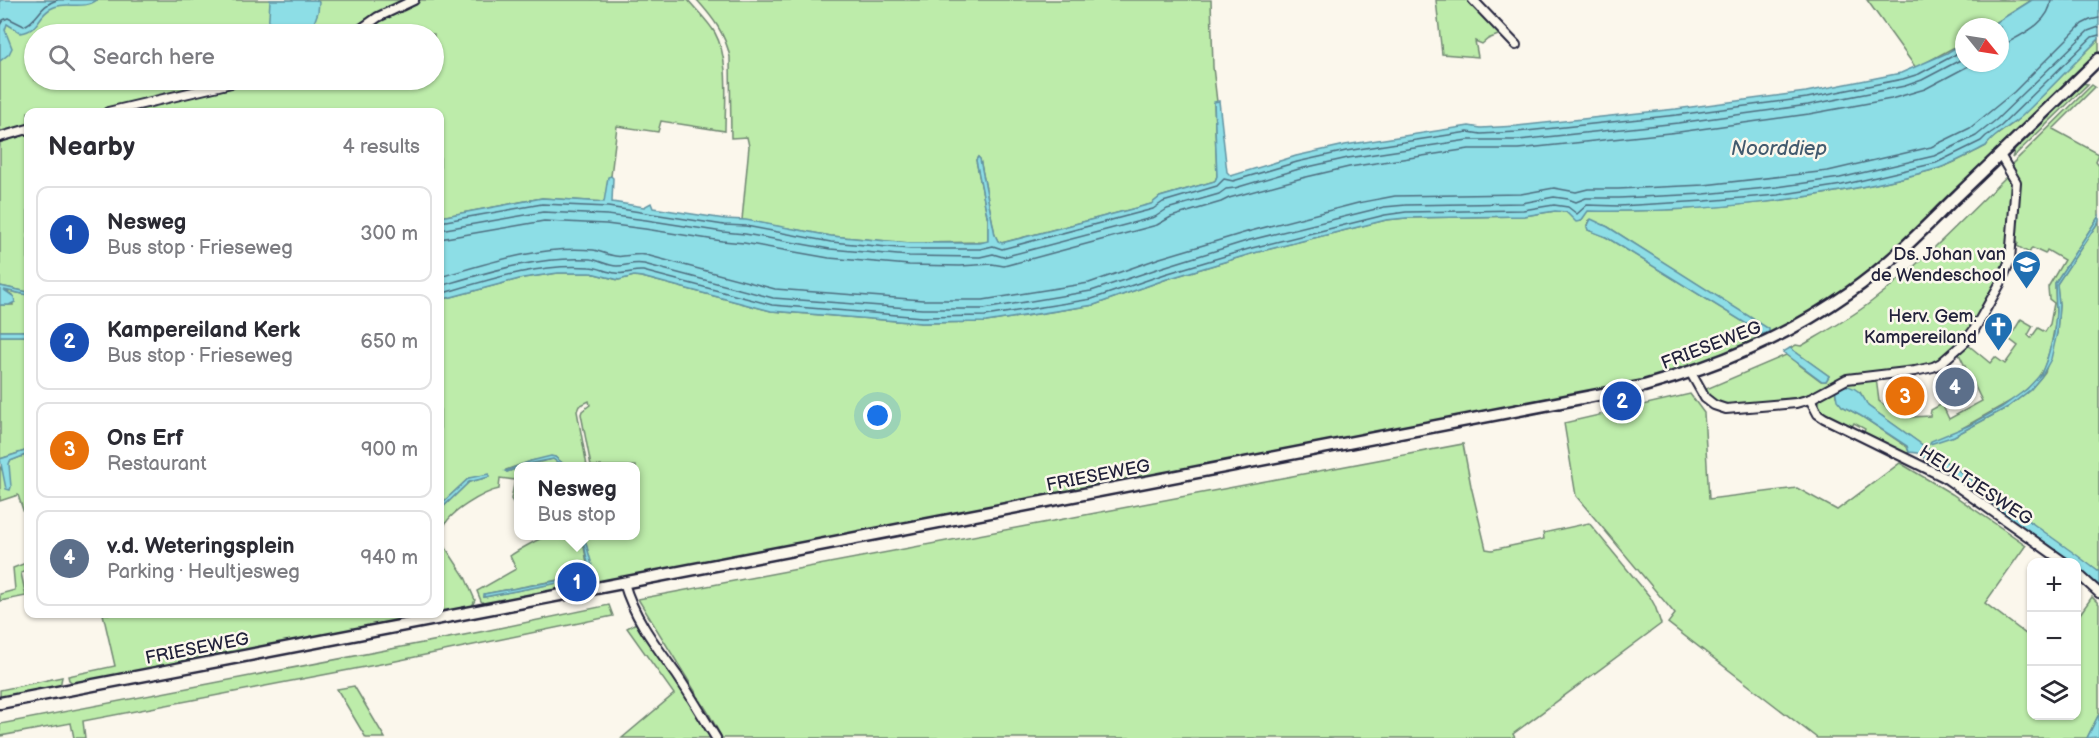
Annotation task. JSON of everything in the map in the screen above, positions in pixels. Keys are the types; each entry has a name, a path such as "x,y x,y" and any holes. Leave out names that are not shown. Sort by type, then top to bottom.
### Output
{"main road":[{"name":"FRIESEWEG","path":"0,703 1644,386 1691,373 1736,356 1783,334 1852,291 1908,244 2099,59"}],"street":[{"path":"368,24 414,0"},
{"path":"1473,0 1516,45"},
{"path":"125,108 202,90"},
{"path":"0,137 24,130"},
{"path":"1691,373 1705,398 1720,408 1796,404 1847,379 1916,371 1933,367 1951,356 1974,330 2001,282 2010,260 2016,182 2000,155"},
{"name":"HEULTJESWEG","path":"1810,399 1818,414 1824,418 1944,477 2058,558"},
{"path":"2081,577 2099,593"},
{"path":"624,584 630,603 640,622 693,699 716,738"}],"green space":[{"path":"37,0 404,0 365,24 24,24 24,90 190,90 111,108 24,108 24,127 0,134 0,25"},
{"path":"421,0 688,0 706,20 720,44 726,81 725,131 661,121 658,132 617,126 611,176 608,178 605,202 542,198 444,216 444,108 139,108 216,90 444,90 444,24 374,24 398,9"},
{"path":"697,0 1211,0 1213,67 1217,102 1214,103 1217,176 1215,181 1160,197 1152,204 1001,243 995,235 978,157 976,160 988,220 988,242 910,243 831,236 742,220 749,146 747,137 731,138 730,57 718,26"},
{"path":"1436,0 1469,0 1501,34 1482,44 1475,41 1478,57 1442,54"},
{"path":"1867,0 2032,0 2003,18 1955,18 1955,47 1916,68"},
{"path":"2099,39 2099,55 1930,217 1855,283 1831,300 1759,341 1668,376 486,605 481,601 477,591 516,569 510,556 538,540 583,540 589,574 485,594 484,597 594,576 585,540 640,540 640,462 590,462 581,414 590,405 589,401 579,406 577,411 586,462 561,462 555,457 514,462 514,467 506,470 507,472 514,469 514,480 500,478 499,489 467,504 447,521 444,527 444,506 469,482 489,477 469,478 444,501 444,299 523,278 558,273 591,273 618,280 634,276 771,311 922,323 986,322 1094,305 1167,279 1254,253 1386,220 1524,216 1555,211 1566,212 1581,221 1587,211 1675,210 1763,202 1851,189 1936,169 1986,146 1990,140 2015,122","holes":["1590,220 1608,227 1768,329 1756,333 1755,329 1606,237 1588,230 1587,225"]},
{"path":"2081,83 2088,84 2012,158 2016,146"},
{"path":"2092,85 2095,87 2053,129 2099,154 2096,161 2099,165 2099,216 2055,283 2056,319 2044,368 2036,381 2016,398 1957,431 1954,436 2008,407 2030,390 2045,372 2057,333 2059,305 2057,284 2099,221 2099,572 1868,406 1860,392 1841,385 1853,380 1876,378 1879,401 1890,409 1897,409 1898,414 1910,413 1911,417 1930,416 1931,410 1942,404 1949,419 1982,401 1959,354 1967,344 1990,363 1995,357 2005,364 2018,346 2009,339 2021,319 2033,326 2028,335 2031,338 2038,328 2045,332 2050,324 2054,303 2049,299 2048,287 2064,260 2047,250 2045,254 2032,248 2029,253 2017,246 2018,243 2014,237 2020,182 2012,164"},
{"path":"24,133 24,291 0,286 0,140"},
{"path":"2007,176 2012,189 2012,204 2006,254 2000,272 1988,299 1971,326 1944,357 1922,367 1847,375 1811,393 1789,399 1727,405 1715,402 1704,390 1786,355 1821,381 1826,381 1829,376 1790,348 1796,345 1801,346 1837,325 1889,288"},
{"path":"4,290 24,294 24,331 0,331 0,305 13,305 12,295"},
{"path":"0,336 24,336 24,451 0,459"},
{"path":"1835,388 1836,396 1842,406 1907,447 1909,452 1906,455 1863,434 1865,429 1854,423 1851,428 1821,412 1820,400"},
{"path":"1690,394 1704,413 1709,499 1797,488 1837,510 1900,463 1952,494 2026,545 1985,603 2027,635 2027,720 2081,720 2081,612 2092,597 2099,604 2099,714 2087,738 1817,738 1668,623 1675,614 1576,496 1564,423"},
{"path":"1463,444 1486,549 1492,550 1544,539 1543,533 1589,523 1650,597 1661,624 1513,734 1515,738 722,738 638,599"},
{"path":"24,456 24,513 18,495 0,501 0,467 3,471 10,461"},
{"path":"553,459 557,462 540,462"},
{"path":"514,485 514,504 511,499"},
{"path":"444,545 465,577 475,600 471,608 444,613"},
{"path":"24,564 24,572 21,573 24,596 0,601 0,594 15,590 13,568"},
{"path":"609,605 613,616 391,662 83,721 85,738 74,738 71,723 0,736 0,724"},
{"path":"104,618 419,618 74,684 69,680 68,676 115,666"},
{"path":"636,623 712,738 622,738 674,694 627,628"},
{"path":"62,677 60,687 0,698 0,690"},
{"path":"354,686 385,738 366,738 337,689"}],"water":[{"path":"0,0 97,0 86,5 55,6 46,12 37,24 24,24 24,32 21,33 7,24 5,30 12,48 9,54 0,61"},
{"path":"270,0 316,0 319,2 314,24 269,24"},
{"name":"Noorddiep","path":"2032,0 2099,0 2099,39 2022,116 1986,146 1936,169 1851,189 1719,207 1588,211 1581,221 1576,222 1566,212 1555,211 1524,216 1386,220 1254,253 1167,279 1094,305 986,322 922,323 771,311 642,277 634,276 619,280 591,273 558,273 523,278 444,299 444,216 542,198 604,202 608,177 611,176 613,178 612,202 644,207 651,203 653,208 746,220 831,236 910,243 980,243 988,241 988,220 976,160 978,157 995,235 1002,243 1151,204 1160,197 1215,181 1217,176 1214,102 1219,101 1227,172 1231,176 1296,156 1345,145 1469,126 1481,128 1517,126 1806,92 1901,73 1955,48 1955,72 2009,72 2009,18 2003,18"},
{"path":"2099,216 2099,221 2057,284 2059,305 2057,333 2051,359 2041,377 2030,390 2008,407 1954,436 1930,444 1931,441 1970,425 2002,407 2027,389 2041,374 2054,334 2055,283"},
{"path":"1591,219 1608,227 1769,329 1769,332 1760,335 1755,329 1606,237 1588,230"},
{"path":"0,286 24,291 24,294 4,290 14,297 15,302 0,305"},
{"path":"0,331 24,331 24,336 0,336"},
{"path":"1790,348 1829,376 1826,381 1822,381 1783,352"},
{"path":"1841,385 1858,391 1868,406 2081,558 2063,558 1917,453 1909,452 1907,446 1842,406 1837,400 1835,388"},
{"path":"24,451 24,456 10,461 10,490 6,489 0,459"},
{"path":"551,456 561,462 553,459 528,462"},
{"path":"489,474 489,477 469,482 444,506 444,501 469,478"},
{"path":"583,540 585,540 595,576 484,597 484,594 588,575 590,572"},
{"path":"2081,558 2099,572 2099,585 2081,571"},
{"path":"2099,714 2099,737 2087,738"}],"place":[{"name":"Ds. Johan van de Wendeschool","path":"2027,290"},
{"name":"Herv. Gem. Kampereiland","path":"1998,352"},
{"name":"v.d. Weteringsplein","path":"1955,387"},
{"name":"Ons Erf","path":"1905,396"},
{"name":"Kampereiland Kerk","path":"1622,401"},
{"name":"Nesweg","path":"577,582"}]}
